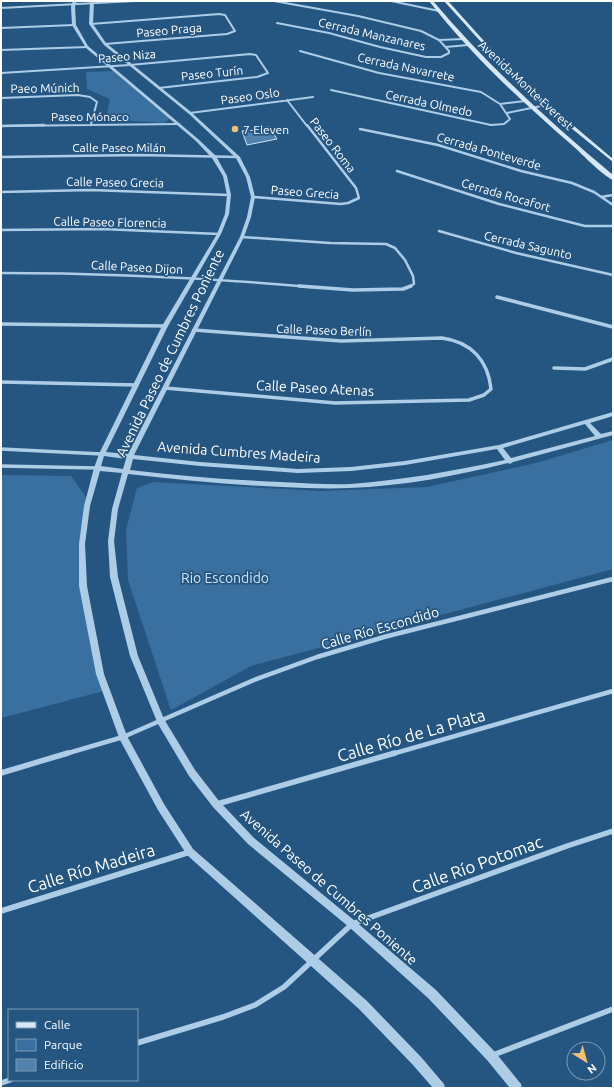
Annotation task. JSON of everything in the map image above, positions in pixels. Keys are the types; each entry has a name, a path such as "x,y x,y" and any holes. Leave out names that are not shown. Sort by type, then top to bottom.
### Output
{"main road":[{"name":"Avenida Monte Everest","path":"431,1 468,45 525,101 594,154 613,161"},
{"name":"Avenida Monte Everest","path":"446,1 511,73 546,105 594,154 613,178"},
{"path":"497,74 511,73"}],"street":[{"path":"1,8 135,1"},
{"path":"274,1 381,21 422,31 439,40 463,39"},
{"path":"391,1 439,11"},
{"name":"Avenida Paseo de Cumbres Poniente","path":"74,3 74,25 87,47 179,124 214,157 225,176 229,195 227,214 219,234 165,326 102,454 97,468 87,506 82,544 83,586 100,674 123,737 161,807 190,852 363,1005 417,1061 440,1088"},
{"path":"91,3 91,24"},
{"name":"Paseo Praga","path":"91,24 222,14 225,15 235,29 234,32 220,34 105,44"},
{"name":"Cerrada Manzanares","path":"277,23 329,33 426,57 446,55 449,53 446,47 439,40"},
{"name":"Avenida Paseo de Cumbres Poniente","path":"91,24 105,44 190,113 238,157 248,177 253,197 249,217 242,237 130,457 127,472 115,509 111,541 114,577 134,656 161,722 192,773 216,804 251,841 352,924 432,994 491,1056 517,1088"},
{"path":"1,28 74,25"},
{"path":"446,47 468,45"},
{"path":"1,50 87,47"},
{"name":"Cerrada Navarrete","path":"300,50 379,73 473,90 487,95 500,104 507,112"},
{"name":"Paseo Niza","path":"1,73 130,65 253,54 256,55 267,72 266,75"},
{"name":"Paseo Turín","path":"159,88 266,75"},
{"name":"Cerrada Olmedo","path":"331,90 491,125 508,122 510,119 507,112"},
{"name":"Paeo Múnich","path":"1,98 78,95 90,97 97,102 91,124"},
{"name":"Paseo Oslo","path":"190,113 313,97"},
{"name":"Paseo Roma","path":"287,100 356,188 359,198 355,201"},
{"path":"500,104 525,101"},
{"path":"507,112 546,105"},
{"name":"Paseo Mónaco","path":"1,126 179,124"},
{"name":"Cerrada Ponteverde","path":"360,129 438,145 521,171 572,183 588,190 613,205"},
{"name":"Calle Paseo Milán","path":"1,157 238,157"},
{"name":"Cerrada Rocafort","path":"396,171 515,208 586,226 597,228 613,226"},
{"name":"Calle Paseo Grecia","path":"1,192 91,190 229,195"},
{"path":"601,197 613,194"},
{"name":"Paseo Grecia","path":"253,197 341,204 355,201"},
{"name":"Calle Paseo Florencia","path":"1,230 102,229 219,234"},
{"name":"Cerrada Sagunto","path":"439,231 516,252 613,275"},
{"name":"Calle Paseo Dijon","path":"1,273 88,273 220,279 353,290 403,289 414,284 414,276 398,251 386,244 330,243 242,237"},
{"path":"497,298 613,327"},
{"path":"1,324 165,326"},
{"name":"Calle Paseo Berlín","path":"194,330 341,342 442,338 455,340 469,346 484,365 491,384 491,389 488,394"},
{"path":"554,368 584,369 613,359"},
{"path":"1,382 137,385"},
{"name":"Calle Paseo Atenas","path":"165,388 335,403 469,400 480,398 488,394"},
{"name":"Avenida Cumbres Madeira","path":"1,449 102,454 298,471 351,469 499,447 613,414"},
{"path":"586,422 600,437"},
{"name":"Avenida Cumbres Madeira","path":"1,466 97,468 195,480 301,486 350,486 415,479 510,462 613,434"},
{"path":"499,447 510,462"},
{"name":"Calle Río Escondido","path":"1,773 123,737 161,722 254,680 318,657 384,637 613,579"},
{"name":"Calle Río de La Plata","path":"216,804 613,691"},
{"name":"Calle Río Potomac","path":"352,924 568,846 613,832"},
{"name":"Calle Río Madeira","path":"1,911 190,852"},
{"path":"138,1043 223,1017 255,1005 284,988 352,924"},
{"path":"491,1056 613,1009"}],"green space":[{"path":"113,71 171,118 164,123 106,119 110,99 87,89 86,72"},
{"name":"Rio Escondido","path":"613,440 613,569 251,666 171,710 128,580 126,530 137,488 154,482 321,491 427,487 536,463"},
{"path":"1,475 71,476 89,501 81,585 104,691 1,718"}],"building":[{"path":"269,127 277,139 247,145 242,131"}],"place":[{"name":"7-Eleven","path":"235,129"}]}
